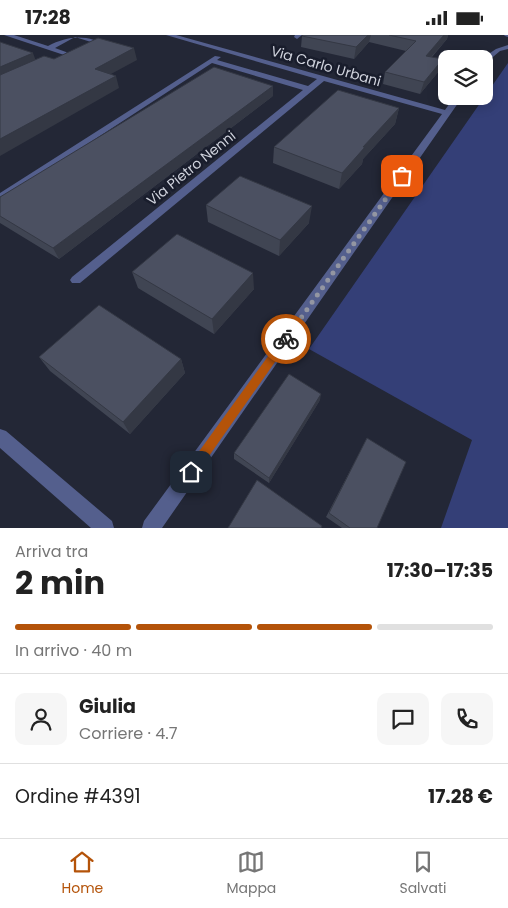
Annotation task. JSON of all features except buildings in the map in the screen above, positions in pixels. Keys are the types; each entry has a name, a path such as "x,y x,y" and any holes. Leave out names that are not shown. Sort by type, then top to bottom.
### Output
{"street":[{"path":"7,35 64,53"},
{"path":"49,48 75,35 85,45 54,61"},
{"name":"Via Carlo Urbani","path":"169,35 447,113"},
{"path":"498,50 504,39 503,35"},
{"path":"493,54 508,47"},
{"path":"0,199 227,51"},
{"path":"211,60 308,89"},
{"name":"Via Pietro Nenni","path":"76,280 323,78"},
{"path":"151,528 453,105"},
{"path":"0,437 105,528"}],"shaded area":[{"path":"508,63 508,528 441,528 472,440 309,349 479,105 493,105 493,85"}],"way so far":[{"path":"286,339 402,176"}],"route":[{"path":"191,472 286,339"}]}
